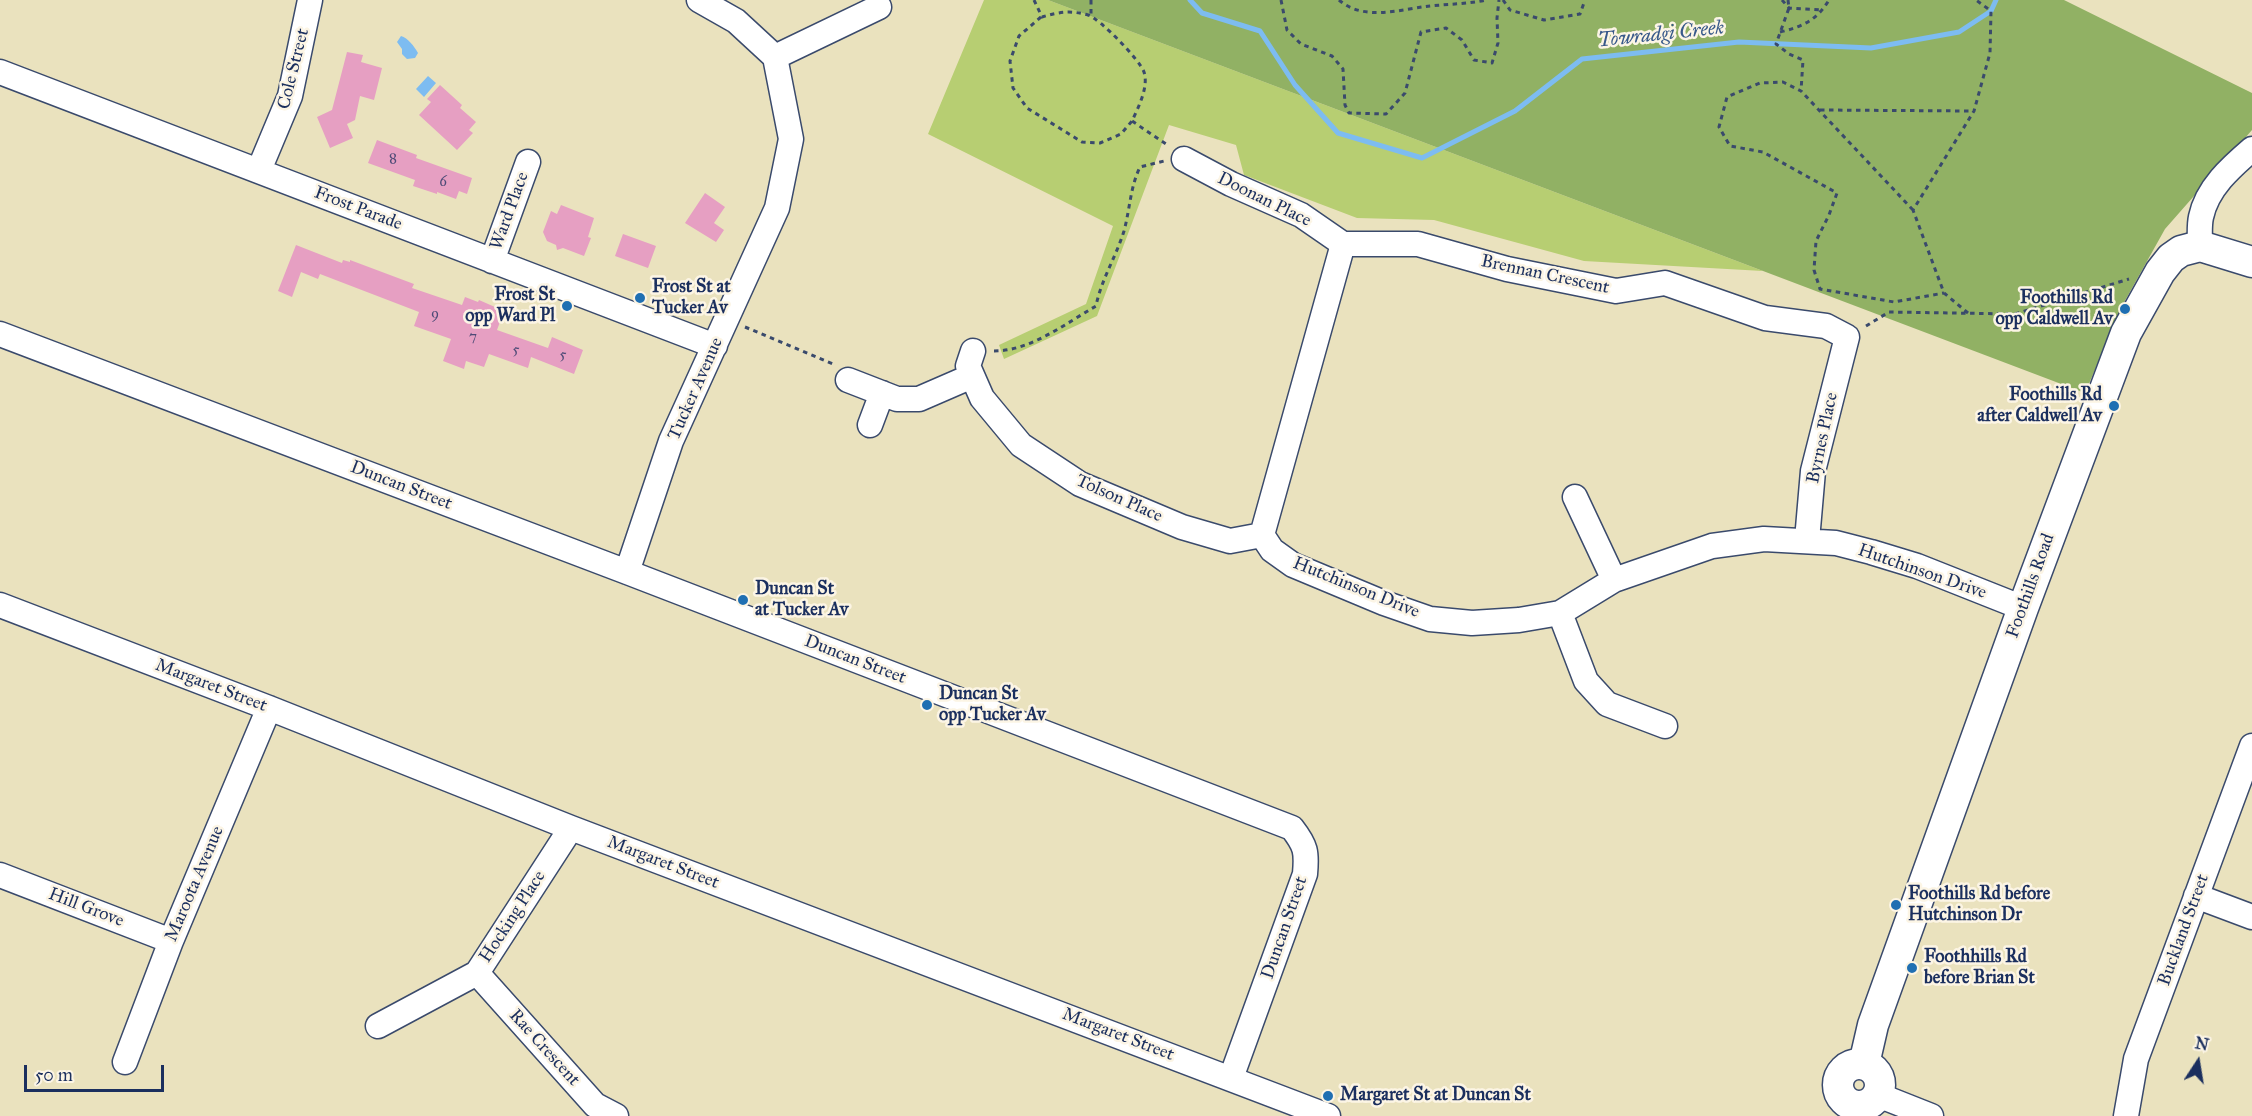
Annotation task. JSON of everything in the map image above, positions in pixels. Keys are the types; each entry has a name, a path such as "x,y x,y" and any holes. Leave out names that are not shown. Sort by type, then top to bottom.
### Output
{"main road":[{"path":"2200,246 2252,262"},
{"name":"Foothills Road","path":"1864,1064 1873,1025 2023,608 2126,333 2160,272 2171,258 2181,250 2200,246"},
{"path":"1853,1064 1864,1064 1876,1072 1880,1079 1878,1095 1866,1105 1844,1110 1837,1083 1840,1075 1853,1064"}],"street":[{"name":"Cole Street","path":"259,170 290,96 310,0"},
{"path":"699,0 736,21 775,57 879,7"},
{"name":"Tucker Avenue","path":"627,572 671,441 777,208 791,139 775,57"},
{"name":"Frost Parade","path":"0,72 715,346"},
{"path":"2200,246 2200,218 2208,196 2230,168 2252,148"},
{"name":"Doonan Place","path":"1184,159 1231,184 1301,214 1343,244"},
{"name":"Ward Place","path":"492,261 528,162"},
{"path":"1262,535 1343,244"},
{"name":"Brennan Crescent","path":"1343,244 1418,244 1507,269 1616,291 1665,283 1765,318 1826,326 1847,337"},
{"name":"Duncan Street","path":"0,334 1292,828 1307,854 1305,874 1231,1078"},
{"name":"Byrnes Place","path":"1807,540 1813,471 1847,337"},
{"name":"Tolson Place","path":"973,351 968,366 982,398 1021,446 1080,484 1182,527 1230,541 1262,535"},
{"path":"848,380 897,399 919,399 972,376"},
{"path":"870,425 882,393"},
{"path":"1575,497 1614,580"},
{"name":"Hutchinson Drive","path":"1262,535 1272,550 1293,565 1384,603 1430,619 1472,622 1520,620 1560,613 1614,580 1712,546 1764,539 1836,543 1917,566 2023,608"},
{"name":"Margaret Street","path":"0,605 269,708 571,828 1328,1116"},
{"path":"1560,613 1586,681 1607,704 1665,726"},
{"name":"Maroota Avenue","path":"125,1062 171,941 269,708"},
{"name":"Buckland Street","path":"2126,1116 2136,1059 2252,746"},
{"name":"Hocking Place","path":"378,1026 477,973 571,828"},
{"name":"Hill Grove","path":"0,875 171,941"},
{"path":"2196,896 2252,917"},
{"name":"Rae Crescent","path":"477,973 595,1105 616,1116"},
{"path":"1878,1095 1931,1116"}],"path":[{"path":"1034,0 1042,16"},
{"path":"1091,0 1091,16"},
{"path":"1281,0 1287,30 1301,44 1332,56 1343,69 1345,105 1349,113 1386,114 1405,93 1421,32 1446,28 1462,40 1474,60 1492,63 1498,43 1497,18 1501,0"},
{"path":"1339,0 1367,12 1389,13 1486,0"},
{"path":"1501,0 1510,10 1544,20 1580,14 1585,0"},
{"path":"1782,0 1789,8 1823,10"},
{"path":"1788,0 1789,8 1776,44 1789,54 1803,60 1801,91"},
{"path":"1780,32 1801,27 1823,10 1829,0"},
{"path":"1913,210 1974,111 1990,53 1991,11 1976,0"},
{"path":"1064,11 1091,16 1129,51 1144,72 1143,99 1132,121 1121,134 1100,143 1082,142 1027,108 1013,87 1010,61 1019,36 1042,16 1064,11"},
{"path":"1944,293 1894,302 1820,289 1814,270 1816,241 1837,193 1763,152 1730,146 1719,127 1727,98 1760,82 1783,82 1801,91 1913,210 1944,293 1968,313"},
{"path":"1820,110 1974,111"},
{"path":"1132,121 1166,143 1184,159"},
{"path":"973,351 1008,351 1048,334 1096,306 1098,294 1124,231 1133,182 1140,167 1168,160 1184,159"},
{"path":"1847,337 1889,312 2015,314 2160,272"},
{"path":"1889,312 1894,302"}],"green space":[{"path":"984,0 1048,0 1763,271 1584,261 1434,220 1357,218 1244,175 1236,145 1169,125 1097,316 1004,359 999,345 1086,304 1113,226 928,134"},
{"path":"1048,0 2064,0 2252,93 2252,130 2165,229 2122,306 2085,393"}],"water":[{"path":"401,36 408,40 418,53 415,58 407,59 402,54 402,49 397,42"},
{"path":"428,76 436,83 424,97 416,89"}],"building":[{"path":"347,52 363,55 361,62 382,68 374,100 360,96 355,120 347,124 353,138 330,148 317,117 332,110"},
{"path":"440,85 462,105 460,108 476,122 469,130 473,133 457,150 419,115 431,102 427,99"},
{"path":"377,140 417,155 416,158 472,178 467,194 459,191 456,199 437,192 437,194 413,186 415,180 368,163"},
{"path":"705,193 725,207 714,223 724,230 716,242 685,223"},
{"path":"561,205 594,218 588,237 591,238 584,256 563,248 557,250 556,245 547,241 543,232 551,211 557,214"},
{"path":"623,234 656,246 648,268 615,256"},
{"path":"296,245 342,263 343,260 350,262 350,260 414,284 412,288 462,305 465,297 478,302 479,300 504,311 497,330 548,348 552,337 583,350 574,374 531,357 528,368 489,354 484,367 466,361 464,369 443,361 451,339 414,326 419,312 320,274 318,279 301,272 292,297 278,291"}],"waterway":[{"name":"Towradgi Creek","path":"1190,0 1202,13 1260,31 1295,85 1338,133 1422,158 1515,111 1582,59 1739,42 1871,48 1959,32 1991,11 1996,0"}],"place":[{"name":"Frost St at Tucker Av","path":"640,298"},
{"name":"Frost St opp Ward Pl","path":"567,306"},
{"name":"Foothills Rd opp Caldwell Av","path":"2125,309"},
{"name":"Foothills Rd after Caldwell Av","path":"2114,406"},
{"name":"Duncan St at Tucker Av","path":"743,600"},
{"name":"Duncan St opp Tucker Av","path":"927,705"},
{"name":"Foothills Rd before Hutchinson Dr","path":"1896,905"},
{"name":"Foothhills Rd before Brian St","path":"1912,968"},
{"name":"Margaret St at Duncan St","path":"1328,1096"}]}
